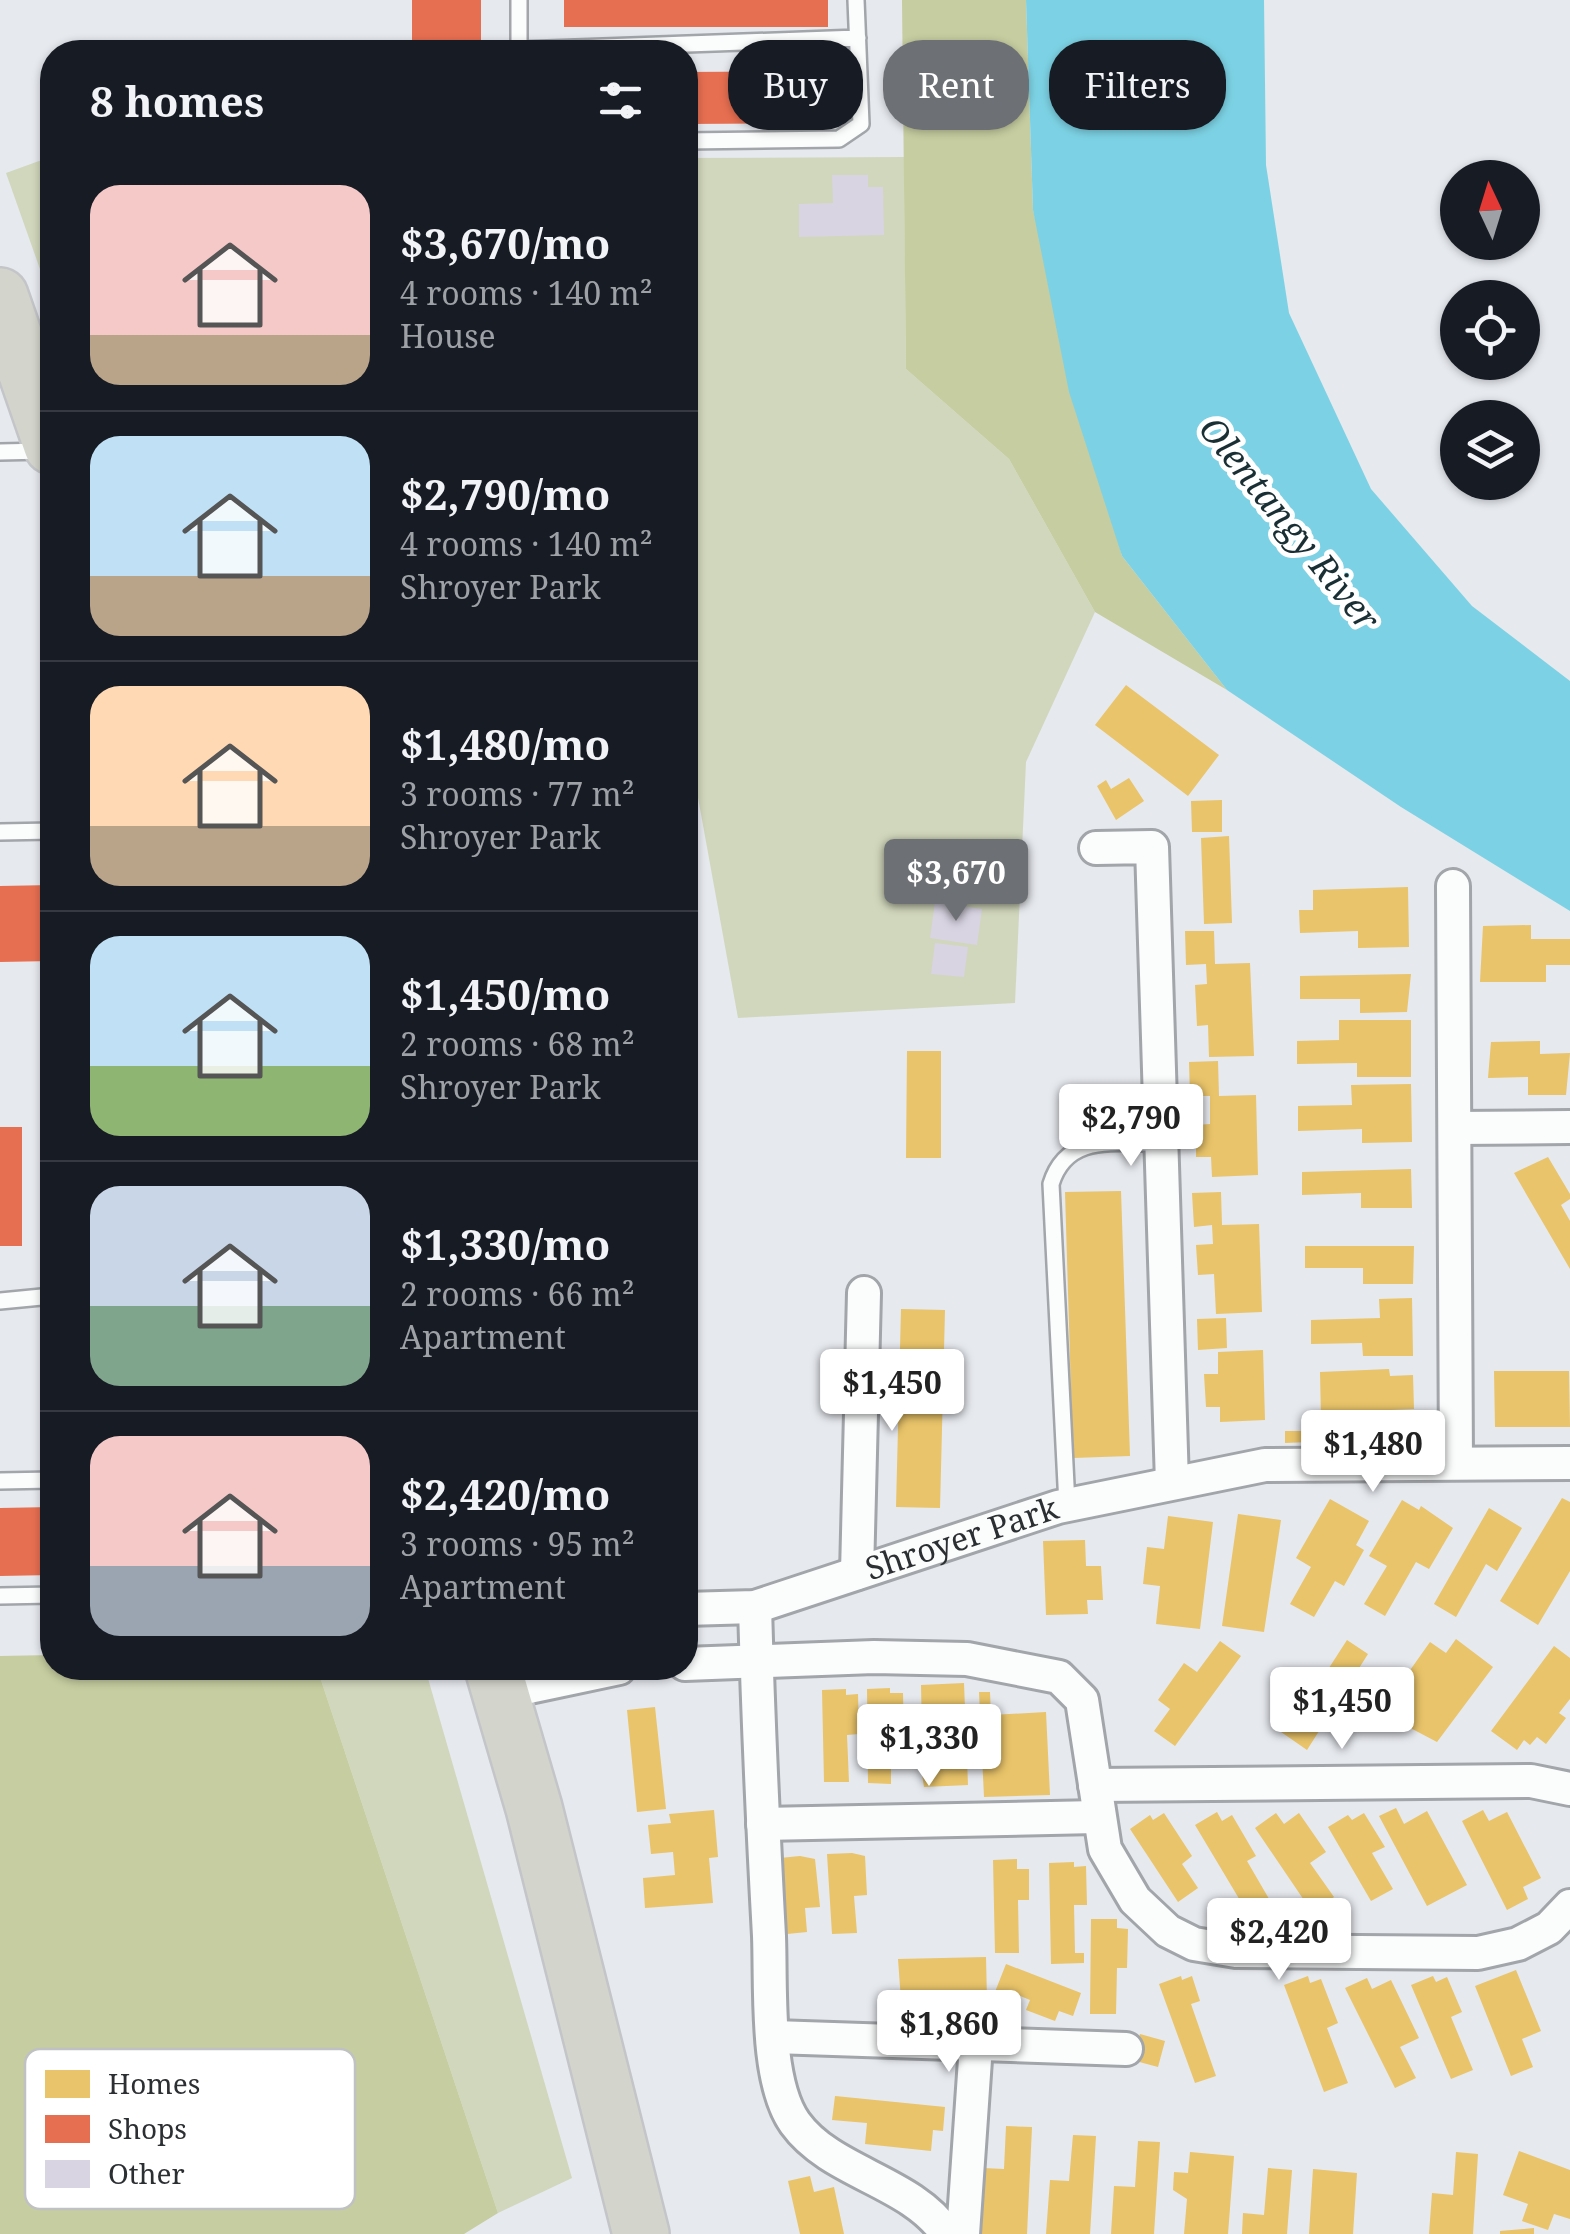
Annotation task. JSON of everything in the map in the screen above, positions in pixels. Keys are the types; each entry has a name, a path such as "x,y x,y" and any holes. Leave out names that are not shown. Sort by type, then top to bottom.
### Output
{"highway":[{"path":"0,296 40,413"},
{"path":"497,1680 623,2151 641,2234"}],"street":[{"path":"1096,848 1152,847 1172,1483"},
{"path":"1454,886 1456,1463"},
{"path":"1455,1128 1570,1127"},
{"path":"858,1573 864,1293"},
{"name":"Shroyer Park","path":"698,1609 755,1608 1067,1505 1265,1465 1570,1463"},
{"path":"755,1608 763,1824 780,2093 809,2141 926,2208 948,2234"},
{"path":"698,1663 968,1659 1059,1676 1082,1700 1105,1849 1135,1900 1168,1931 1194,1944 1236,1951 1478,1952 1518,1944 1549,1928 1570,1906"},
{"path":"763,1824 1096,1801 1531,1781 1570,1790"},
{"path":"774,2037 1126,2049"},
{"path":"963,2234 976,2044"}],"lane":[{"path":"519,40 520,0"},
{"path":"698,141 839,139 854,133 861,124 856,0"},
{"path":"698,44 858,38"},
{"path":"0,452 40,449"},
{"path":"0,832 40,831"},
{"path":"1067,1505 1052,1184 1058,1163 1073,1150 1161,1143"},
{"path":"0,1302 40,1297"},
{"path":"0,1481 40,1480"},
{"path":"0,1596 40,1595"}],"green space":[{"path":"902,0 1026,0 1027,40 902,40"},
{"path":"1029,90 1033,210 1122,556 1227,690 1095,612 1009,459 906,369 903,130 1029,130"},
{"path":"904,157 906,369 1009,459 1095,612 1026,762 1015,1003 738,1018 698,798 698,158"},
{"path":"40,161 40,269 6,173"},
{"path":"40,1655 40,1680 321,1680 498,2213 464,2234 0,2234 0,1656"},
{"path":"321,1680 428,1680 572,2178 498,2213"}],"water":[{"name":"Olentangy River","path":"1026,0 1264,0 1266,165 1289,313 1371,489 1472,606 1570,681 1570,911 1401,807 1227,690 1122,556 1069,392 1033,210"}],"building: Homes":[{"path":"1126,685 1219,755 1188,796 1095,725"},
{"path":"1129,778 1144,801 1116,820 1097,786 1106,780 1111,789"},
{"path":"1222,800 1222,832 1192,832 1191,801"},
{"path":"1229,836 1232,923 1204,924 1201,838"},
{"path":"1408,887 1409,947 1358,948 1358,931 1300,933 1299,910 1313,910 1313,890"},
{"path":"1531,925 1531,939 1570,939 1570,965 1546,965 1546,982 1480,982 1483,926"},
{"path":"1185,931 1214,931 1215,964 1250,963 1254,1056 1209,1057 1208,1025 1197,1026 1195,985 1207,984 1206,964 1186,965"},
{"path":"1411,974 1407,1012 1360,1013 1360,999 1300,999 1300,976"},
{"path":"1339,1020 1411,1020 1411,1077 1357,1077 1357,1063 1297,1064 1297,1041 1339,1040"},
{"path":"1540,1041 1540,1054 1570,1053 1566,1095 1528,1095 1528,1077 1488,1078 1491,1042"},
{"path":"907,1051 941,1051 941,1158 906,1158"},
{"path":"1218,1061 1219,1096 1256,1095 1258,1175 1212,1177 1211,1157 1196,1157 1196,1125 1210,1124 1210,1096 1190,1096 1189,1062"},
{"path":"1411,1084 1412,1142 1362,1143 1362,1129 1298,1131 1298,1106 1352,1105 1351,1085"},
{"path":"1548,1157 1570,1194 1570,1199 1561,1205 1570,1221 1570,1269 1514,1173"},
{"path":"1411,1169 1412,1208 1361,1208 1361,1193 1302,1195 1302,1172"},
{"path":"1121,1191 1130,1456 1073,1458 1065,1192"},
{"path":"1221,1192 1222,1225 1259,1224 1262,1312 1216,1314 1214,1274 1198,1275 1196,1245 1213,1244 1212,1225 1194,1227 1192,1193"},
{"path":"1305,1246 1414,1246 1413,1284 1363,1284 1363,1268 1305,1268"},
{"path":"1412,1298 1413,1356 1363,1356 1362,1343 1311,1344 1311,1320 1380,1318 1379,1299"},
{"path":"901,1309 945,1310 940,1508 896,1507"},
{"path":"1226,1318 1227,1348 1198,1350 1197,1319"},
{"path":"1263,1350 1265,1420 1220,1422 1220,1407 1206,1407 1204,1374 1218,1374 1218,1352"},
{"path":"1389,1369 1390,1376 1413,1375 1414,1409 1391,1410 1391,1428 1356,1429 1356,1416 1321,1418 1320,1372"},
{"path":"1494,1371 1569,1371 1570,1427 1495,1427"},
{"path":"1285,1431 1309,1431 1310,1442 1285,1443"},
{"path":"1562,1498 1570,1502 1570,1571 1538,1625 1500,1601"},
{"path":"1330,1499 1369,1521 1356,1545 1364,1550 1344,1586 1335,1581 1314,1617 1290,1604 1311,1567 1296,1558"},
{"path":"1402,1500 1419,1510 1421,1506 1453,1528 1429,1569 1416,1562 1385,1616 1364,1604 1387,1566 1369,1556"},
{"path":"1489,1508 1522,1528 1497,1571 1486,1564 1456,1617 1434,1604"},
{"path":"1238,1514 1281,1520 1264,1632 1222,1626"},
{"path":"1168,1516 1213,1522 1200,1629 1156,1624 1160,1586 1143,1584 1147,1547 1164,1549"},
{"path":"1085,1540 1086,1566 1101,1566 1103,1600 1087,1600 1088,1614 1046,1615 1043,1541"},
{"path":"1456,1639 1493,1667 1437,1742 1399,1722 1403,1711 1389,1700 1430,1642 1446,1653"},
{"path":"1347,1640 1368,1654 1307,1750 1271,1725 1302,1675 1318,1685"},
{"path":"1220,1641 1241,1656 1175,1746 1154,1731 1170,1709 1158,1700 1184,1663 1197,1672"},
{"path":"1554,1646 1570,1658 1570,1699 1559,1713 1566,1718 1546,1744 1537,1737 1530,1745 1524,1740 1517,1750 1491,1731"},
{"path":"964,1683 968,1785 924,1787 916,1736 922,1736 921,1685"},
{"path":"890,1688 890,1693 903,1693 904,1742 891,1742 891,1784 868,1783 867,1689"},
{"path":"846,1689 846,1695 858,1694 859,1734 847,1735 849,1782 824,1782 822,1690"},
{"path":"979,1692 990,1692 991,1715 1046,1712 1050,1795 984,1797"},
{"path":"655,1707 666,1809 637,1812 627,1710"},
{"path":"1396,1808 1404,1824 1427,1811 1467,1885 1427,1906 1379,1816"},
{"path":"714,1810 718,1857 709,1858 713,1903 645,1908 643,1878 675,1875 673,1852 651,1854 648,1825 671,1823 669,1814"},
{"path":"1483,1810 1489,1821 1507,1812 1541,1878 1523,1887 1528,1899 1507,1910 1462,1821"},
{"path":"1217,1812 1222,1821 1232,1815 1256,1856 1247,1861 1272,1904 1250,1917 1195,1825"},
{"path":"1164,1813 1192,1856 1182,1864 1198,1888 1178,1902 1130,1829 1150,1815 1153,1820"},
{"path":"1276,1813 1284,1824 1299,1813 1326,1852 1310,1863 1334,1897 1312,1912 1255,1828"},
{"path":"1364,1813 1385,1847 1372,1853 1393,1889 1371,1901 1328,1827 1348,1815 1352,1820"},
{"path":"827,1854 865,1856 867,1895 854,1896 857,1933 832,1934"},
{"path":"780,1858 815,1859 820,1907 805,1908 807,1932 787,1934"},
{"path":"1017,1859 1017,1869 1029,1869 1029,1900 1018,1900 1019,1953 995,1953 993,1860"},
{"path":"1074,1862 1074,1867 1086,1866 1087,1905 1074,1905 1075,1953 1084,1953 1084,1963 1051,1964 1049,1863"},
{"path":"1091,1919 1117,1919 1117,1928 1128,1929 1127,1968 1117,1968 1116,2014 1090,2014"},
{"path":"986,1957 987,1999 941,2000 942,2013 902,2014 898,1959"},
{"path":"1006,1964 1081,1993 1073,2016 1059,2011 1055,2021 1026,2010 1030,2000 1008,1991 1004,2001 993,1997"},
{"path":"1516,1970 1541,2031 1522,2039 1533,2067 1511,2076 1475,1986"},
{"path":"1181,1976 1182,1980 1192,1976 1200,2001 1191,2004 1216,2076 1195,2083 1159,1984"},
{"path":"1308,1976 1310,1983 1321,1979 1338,2023 1327,2028 1348,2083 1324,2092 1284,1985"},
{"path":"1433,1976 1436,1982 1447,1977 1462,2012 1451,2017 1473,2070 1451,2079 1411,1985"},
{"path":"1367,1978 1372,1989 1391,1980 1419,2038 1400,2047 1416,2078 1395,2088 1345,1988"},
{"path":"1140,2034 1165,2041 1158,2067 1132,2060"},
{"path":"835,2096 945,2107 943,2131 933,2130 931,2151 865,2144 867,2123 832,2120"},
{"path":"1006,2126 1032,2127 1027,2234 980,2234 983,2168 1004,2169"},
{"path":"1073,2135 1096,2136 1090,2234 1046,2234 1050,2180 1069,2181"},
{"path":"1138,2141 1160,2142 1154,2234 1111,2234 1114,2186 1135,2187"},
{"path":"1519,2151 1570,2170 1570,2219 1554,2214 1548,2230 1522,2221 1528,2204 1503,2195"},
{"path":"1190,2152 1234,2156 1228,2234 1184,2234 1187,2199 1173,2190 1174,2172 1188,2173"},
{"path":"1456,2152 1478,2154 1473,2234 1429,2234 1432,2193 1453,2195"},
{"path":"1268,2168 1292,2170 1287,2234 1242,2234 1243,2213 1264,2215"},
{"path":"1313,2169 1357,2173 1353,2234 1309,2234"},
{"path":"810,2176 814,2192 834,2187 844,2234 800,2234 788,2181"},
{"path":"1534,2228 1534,2234 1500,2234 1500,2231"}],"building: Shops":[{"path":"412,0 481,0 481,40 412,40"},
{"path":"564,0 828,0 828,27 564,27"},
{"path":"698,72 728,72 728,124 698,124"},
{"path":"40,885 40,961 0,962 0,886"},
{"path":"0,1127 22,1127 22,1246 0,1246"},
{"path":"40,1507 40,1575 0,1576 0,1508"}],"building: Other":[{"path":"832,175 868,175 868,187 883,187 884,235 799,237 799,204 833,203"},
{"path":"935,902 982,909 977,945 930,938"},
{"path":"935,943 968,947 964,977 931,974"}]}
